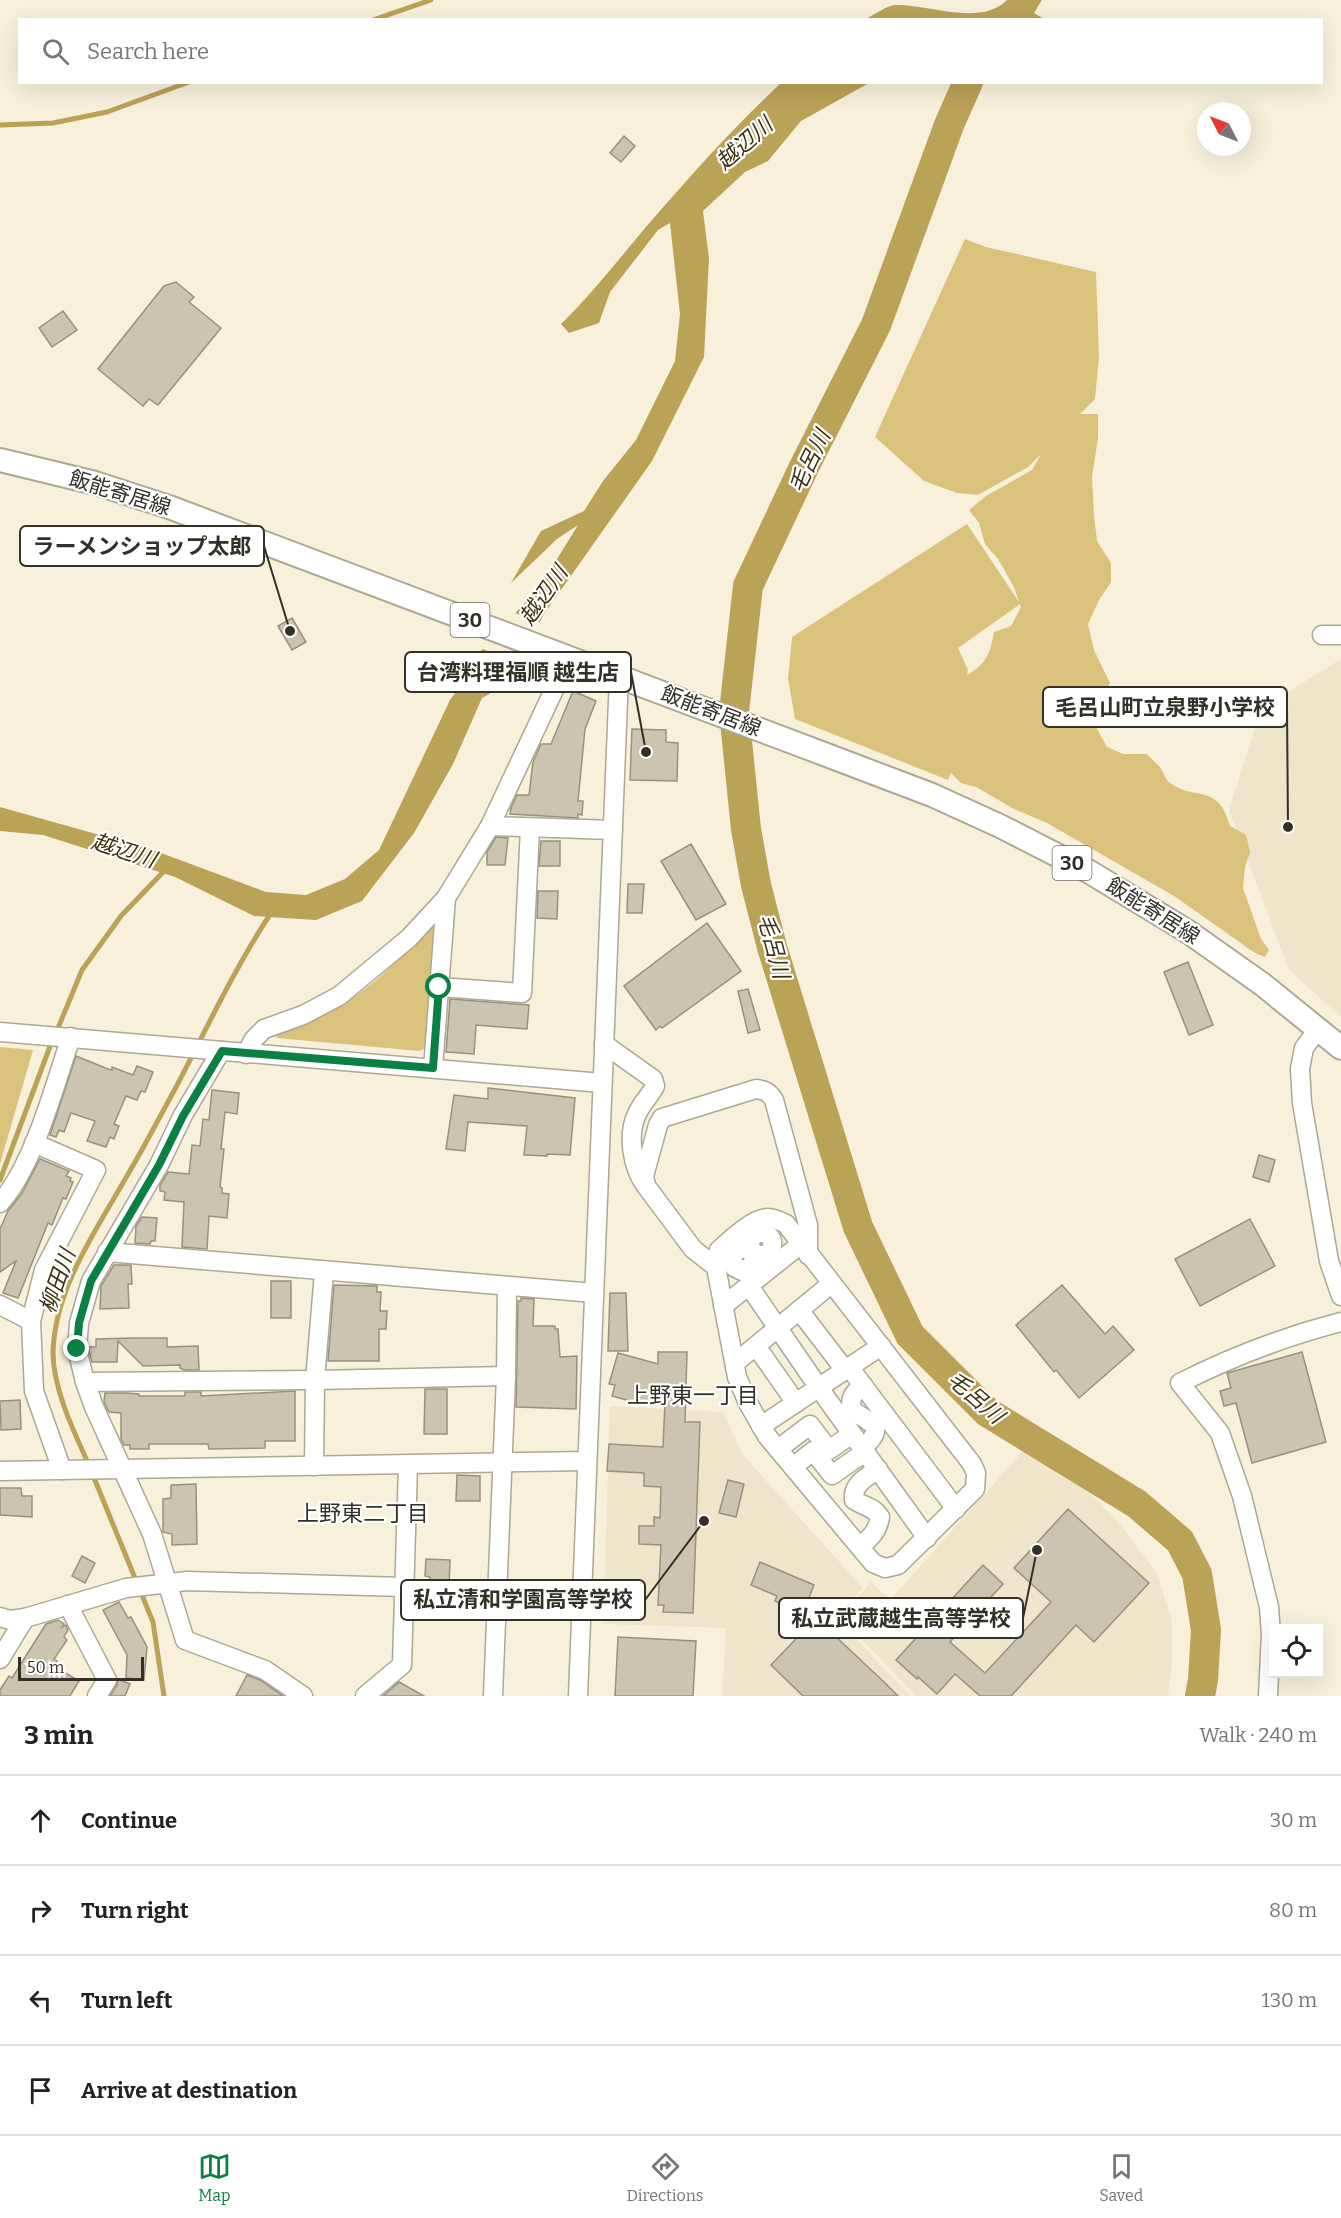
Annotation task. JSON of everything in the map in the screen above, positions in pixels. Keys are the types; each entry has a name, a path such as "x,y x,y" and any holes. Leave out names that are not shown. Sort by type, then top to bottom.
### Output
{"main road":[{"name":"飯能寄居線","path":"0,460 87,481 143,498 932,795 1062,857 1154,910 1262,984 1341,1048"}],"street":[{"path":"1322,635 1341,635"},
{"path":"246,1054 254,1039 264,1029 303,1015 339,996 410,938 446,898 490,826 561,655"},
{"path":"578,1696 619,676"},
{"path":"490,826 613,830"},
{"path":"439,987 522,993 530,828"},
{"path":"433,1068 446,898"},
{"path":"1318,1029 1304,1048 1299,1069 1302,1103 1329,1261 1341,1296"},
{"path":"0,1032 602,1083"},
{"path":"0,1203 13,1188 34,1143 69,1037"},
{"path":"604,1044 653,1079 655,1086 637,1112 633,1135 640,1178 693,1249 723,1272"},
{"path":"217,1051 159,1165 91,1281 79,1323 77,1349 85,1382 117,1470 152,1534 185,1640 265,1670 303,1696"},
{"path":"646,1186 644,1176 662,1118 756,1089 770,1094 774,1100 808,1225 805,1249 748,1286 723,1306"},
{"path":"34,1143 96,1170 44,1270 31,1322 34,1391 70,1470"},
{"path":"776,1219 786,1224 972,1464 976,1473 975,1489 898,1565 891,1567 873,1563 761,1426 737,1377 723,1306 723,1272 719,1250 758,1220 776,1219"},
{"path":"723,1272 735,1252 743,1247 756,1256 766,1255 773,1248 771,1237 786,1224"},
{"path":"107,1252 594,1293"},
{"path":"314,1466 315,1380 324,1272"},
{"path":"735,1363 831,1284"},
{"path":"493,1696 506,1376 507,1286"},
{"path":"748,1286 927,1538"},
{"path":"0,1305 31,1322"},
{"path":"799,1310 863,1385 956,1509"},
{"path":"1268,1696 1271,1634 1269,1607 1242,1497 1220,1433 1180,1383 1209,1368 1320,1327 1341,1322"},
{"path":"756,1346 796,1403"},
{"path":"761,1426 880,1346"},
{"path":"85,1382 506,1376"},
{"path":"778,1449 810,1425 829,1450 860,1445 872,1440 875,1432 874,1426 869,1419 852,1410 850,1403 853,1393 863,1385"},
{"path":"793,1467 813,1451 832,1475 860,1445"},
{"path":"0,1471 587,1461"},
{"path":"365,1696 402,1665 408,1465"},
{"path":"860,1547 879,1525 880,1517 876,1510 854,1500 853,1492 859,1483 878,1469"},
{"path":"0,1617 10,1620 25,1618 126,1588 187,1581 404,1587"},
{"path":"68,1605 107,1680 97,1696"},
{"path":"0,1659 25,1618"}],"shaded area":[{"path":"965,239 986,247 1096,272 1099,356 1095,399 1080,414 1098,414 1098,438 1092,477 1094,515 1097,541 1111,563 1111,582 1099,600 1088,624 1094,650 1110,683 1103,695 1079,711 1096,727 1107,747 1123,754 1147,754 1160,767 1170,783 1213,798 1220,804 1230,826 1246,835 1250,852 1245,867 1243,888 1261,939 1269,950 1265,957 1255,953 1174,896 1047,823 1014,809 976,787 961,783 951,773 948,780 795,719 788,679 792,637 967,524 1019,602 1014,587 998,559 985,544 979,523 969,510 986,496 1032,470 1041,454 1028,467 978,495 957,493 924,481 875,437","holes":["1020,604 1021,607 1011,626 994,632 991,646 983,662 967,675 968,670 958,648"]},
{"path":"1341,659 1341,1017 1289,970 1229,810 1261,709"},
{"path":"428,926 435,927 426,1047 420,1051 277,1038 276,1033 337,1007 363,991 397,960"},
{"path":"0,1047 33,1050 0,1164"},
{"path":"610,1406 723,1412 742,1454 863,1588 836,1618 911,1696 722,1696 726,1628 603,1624"},
{"path":"1024,1450 1091,1494 1122,1527 1157,1574 1172,1621 1172,1665 1168,1696 916,1696 840,1617 871,1582 890,1600"}],"water":[{"path":"1007,0 1042,0 1034,13 1042,18 868,18 895,5 969,13 996,8"},
{"name":"越辺川","path":"780,84 867,84 801,121 768,161 745,172 703,211 709,258 704,357 652,461 544,614 507,684 482,698 453,764 414,833 362,901 316,920 254,916 175,877 43,835 0,831 0,807 153,850 266,892 306,895 345,879 379,850 450,700 473,669 479,653 541,585 578,525 557,539 511,583 541,531 584,511 603,481 636,440 675,361 680,314 670,223 658,230 610,292 599,323 569,333 561,324 695,171"}],"pier":[{"path":"512,612 542,623 521,664 480,648"}],"building":[{"path":"624,136 635,146 621,162 610,153"},
{"path":"176,282 194,297 189,302 221,328 158,405 149,399 143,406 98,369 164,286"},
{"path":"63,311 77,330 52,347 39,328"},
{"path":"292,618 306,642 292,650 278,626"},
{"path":"573,691 596,701 585,729 578,801 583,801 582,815 578,814 578,818 510,814 517,795 529,795 533,762 541,744 551,744"},
{"path":"632,729 666,730 666,742 678,743 677,781 630,780"},
{"path":"496,837 508,838 505,865 487,865 487,852"},
{"path":"541,841 560,841 560,866 539,866"},
{"path":"691,844 726,904 696,920 661,861"},
{"path":"628,884 644,884 642,913 627,913"},
{"path":"538,891 558,891 557,919 537,918"},
{"path":"707,923 741,971 656,1030 624,986"},
{"path":"1188,962 1213,1025 1189,1035 1164,972"},
{"path":"748,989 760,1030 748,1033 738,991"},
{"path":"450,999 529,1005 527,1029 476,1025 474,1054 446,1052"},
{"path":"76,1056 108,1069 112,1070 112,1067 133,1075 137,1066 153,1072 145,1092 141,1091 137,1100 126,1096 114,1124 119,1126 114,1139 110,1137 106,1147 87,1141 95,1121 71,1113 64,1132 59,1130 56,1137 50,1135"},
{"path":"488,1088 575,1098 570,1155 524,1155 527,1126 468,1122 465,1151 446,1149 454,1095 488,1099"},
{"path":"212,1090 239,1093 237,1114 225,1112 221,1149 224,1149 220,1187 222,1193 229,1194 227,1218 209,1216 207,1249 182,1247 184,1202 164,1200 165,1192 160,1191 160,1185 168,1172 189,1174 192,1145 200,1146 203,1119 209,1120"},
{"path":"1259,1155 1275,1160 1269,1182 1253,1177"},
{"path":"40,1159 69,1171 66,1176 73,1182 66,1199 63,1198 52,1225 48,1223 18,1298 3,1293 16,1261 0,1272 0,1229 8,1211 22,1193"},
{"path":"142,1217 157,1218 155,1241 151,1241 150,1244 135,1243 136,1226"},
{"path":"1250,1219 1275,1266 1200,1306 1175,1259"},
{"path":"114,1265 131,1265 132,1284 128,1284 129,1308 100,1309 101,1286"},
{"path":"271,1281 291,1281 291,1318 271,1318"},
{"path":"334,1285 377,1286 377,1292 381,1292 380,1311 387,1311 386,1329 379,1329 379,1361 328,1361"},
{"path":"1062,1285 1105,1334 1113,1326 1134,1350 1079,1398 1056,1370 1054,1372 1016,1325"},
{"path":"610,1293 626,1293 628,1351 608,1351"},
{"path":"521,1298 534,1299 533,1326 555,1326 555,1329 558,1329 560,1357 577,1356 576,1409 516,1407 518,1301 521,1301"},
{"path":"167,1338 167,1347 198,1346 199,1370 184,1370 180,1368 180,1365 143,1366 118,1341 117,1362 92,1362 88,1347 96,1347 96,1339"},
{"path":"658,1352 687,1352 685,1422 700,1422 693,1613 663,1612 664,1605 658,1605 661,1545 639,1544 639,1526 654,1526 654,1517 660,1518 661,1487 644,1486 644,1473 607,1471 609,1444 663,1447 665,1402 630,1401 612,1396 615,1385 609,1384 618,1353 658,1364"},
{"path":"1302,1352 1326,1442 1252,1463 1236,1403 1224,1406 1220,1391 1231,1388 1227,1373"},
{"path":"425,1389 447,1389 447,1434 424,1434"},
{"path":"295,1391 295,1441 265,1441 265,1448 209,1449 208,1444 149,1444 149,1449 130,1449 130,1445 124,1445 121,1439 121,1413 109,1412 104,1402 105,1393 185,1396 185,1392 201,1392 201,1396"},
{"path":"20,1400 21,1429 1,1430 0,1401"},
{"path":"457,1475 480,1476 480,1501 456,1501"},
{"path":"728,1480 744,1484 736,1517 719,1513"},
{"path":"196,1484 197,1544 172,1545 172,1534 163,1532 163,1499 171,1498 171,1485"},
{"path":"0,1488 21,1488 22,1496 32,1496 32,1517 0,1515"},
{"path":"1068,1509 1149,1583 1094,1642 1076,1625 1011,1696 980,1696 955,1674 937,1694 896,1660 983,1565 1003,1584 950,1642 985,1673 1051,1602 1014,1568"},
{"path":"82,1556 95,1563 85,1583 72,1576"},
{"path":"426,1559 450,1560 449,1586 430,1585 430,1577 425,1576"},
{"path":"760,1562 814,1585 802,1615 784,1608 785,1605 775,1601 777,1596 751,1585"},
{"path":"119,1602 128,1618 131,1617 147,1647 144,1680 126,1678 127,1655 103,1610"},
{"path":"816,1618 898,1696 803,1696 771,1665"},
{"path":"58,1620 64,1624 62,1627 66,1625 68,1630 64,1637 67,1640 54,1659 57,1661 54,1666 79,1681 70,1696 0,1696 0,1690 9,1676 12,1678 46,1624"},
{"path":"618,1637 696,1641 693,1696 615,1696"},
{"path":"247,1675 260,1680 283,1696 236,1696"},
{"path":"118,1679 130,1684 125,1696 110,1696 117,1685"},
{"path":"399,1682 424,1696 383,1696"}],"waterway":[{"path":"379,18 431,0"},
{"path":"0,125 53,123 107,112 184,84"},
{"name":"毛呂川","path":"967,84 949,125 876,325 804,467 748,586 734,712 746,829 756,885 772,947 858,1227 910,1335 987,1412 1137,1504 1180,1541 1197,1574 1206,1630 1200,1696"},
{"name":"越辺川","path":"56,1033 82,970 121,916 167,868"},
{"name":"柳田川","path":"89,1465 65,1410 54,1366 55,1329 68,1284 233,978 271,913"},
{"path":"0,1180 52,1041"},
{"name":"柳田川","path":"92,1473 153,1622 164,1696"}],"place":[{"name":"ラーメンショップ太郎","path":"290,631"},
{"name":"台湾料理福順 越生店","path":"646,752"},
{"name":"毛呂山町立泉野小学校","path":"1288,827"},
{"name":"私立清和学園高等学校","path":"704,1521"},
{"name":"私立武蔵越生高等学校","path":"1037,1550"}],"district":[{"name":"上野東一丁目","path":"693,1395"},
{"name":"上野東二丁目","path":"363,1513"}],"route":[{"path":"77,1349 79,1323 91,1281 222,1051 433,1068 439,987"}]}
